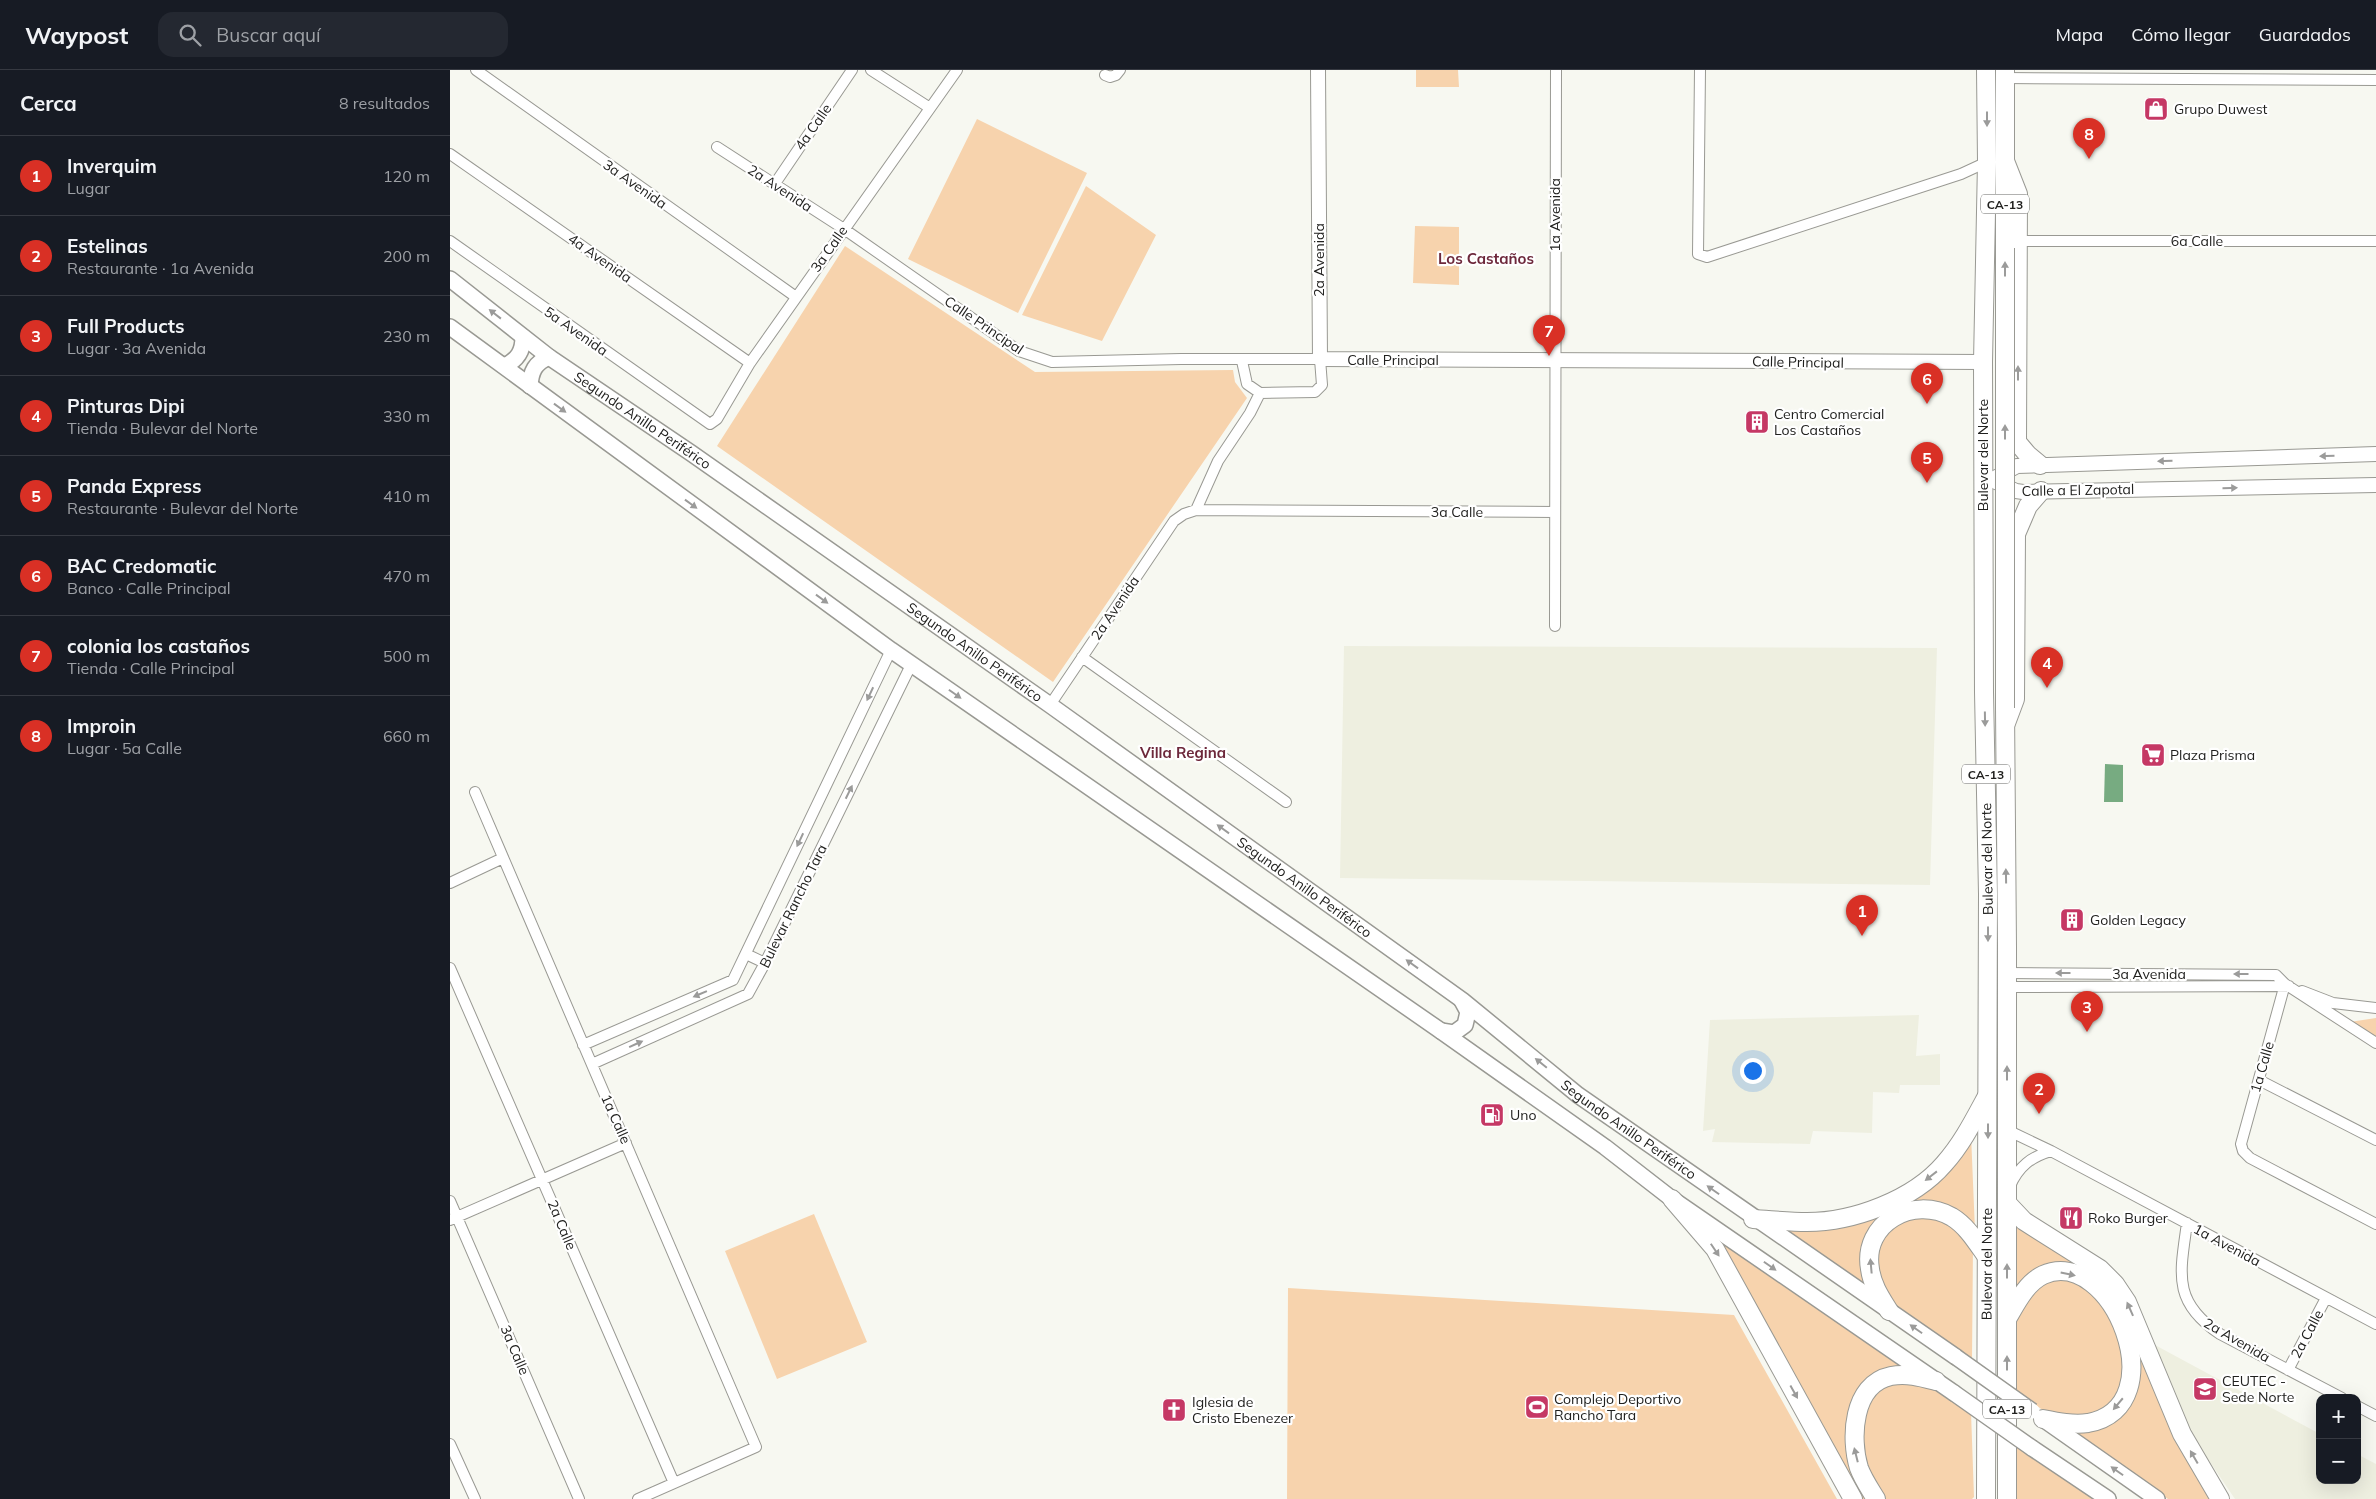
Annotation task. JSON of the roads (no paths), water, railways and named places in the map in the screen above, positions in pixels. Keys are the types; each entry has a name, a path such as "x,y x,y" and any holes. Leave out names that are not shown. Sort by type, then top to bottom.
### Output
{"highway":[{"name":"Bulevar del Norte","path":"1986,70 1987,162 1983,362 1988,894 1986,1499"},
{"name":"Bulevar del Norte","path":"2005,74 2005,160 2011,244 2005,708 2007,1499"},
{"path":"1985,682 1988,675 1992,453 1990,235 1986,225"},
{"path":"1992,453 2001,460 2011,458 2014,455 2017,442 2011,244"},
{"path":"2017,442 2040,465"},
{"path":"2005,726 2015,699 2016,534 2021,518 2028,506 2041,491"},
{"path":"1990,510 2000,500 2010,500 2018,509 2021,518"},
{"path":"1753,1218 1808,1222 1845,1218 1880,1208 1914,1188 1944,1165 1964,1138 1988,1094"},
{"path":"2007,1198 2024,1221 2100,1270 2115,1284 2127,1302 2182,1434 2220,1499"},
{"path":"1672,1199 1715,1249 1853,1499"},
{"path":"1889,1310 1877,1291 1870,1269 1870,1250 1880,1230 1893,1216 1915,1209 1935,1210 1952,1218 1965,1228 1987,1257"},
{"path":"2007,1320 2025,1290 2042,1276 2062,1272 2082,1277 2102,1292 2119,1315 2127,1335 2132,1359 2131,1379 2124,1397 2115,1409 2101,1419 2087,1423 2069,1424 2037,1415"},
{"path":"1876,1499 1860,1470 1853,1444 1854,1422 1861,1402 1872,1387 1888,1376 1908,1374 1936,1381"},
{"path":"1973,1499 1986,1478"}],"main road":[{"name":"Segundo Anillo Periférico","path":"450,280 549,357 700,459 1050,705 1462,1000 1578,1095 1753,1218 1889,1310 2156,1499"},
{"path":"450,327 891,650 1441,1031 1605,1147 1672,1199 2108,1499"},
{"path":"504,366 513,362 520,355 523,346 523,336"},
{"path":"530,386 530,376 534,368 540,361 549,357"},
{"path":"1441,1031 1454,1033 1465,1025 1468,1012 1462,1000"}],"street":[{"name":"3a Avenida","path":"476,70 796,297"},
{"name":"4a Calle","path":"774,184 852,70"},
{"path":"871,70 930,108"},
{"name":"3a Calle","path":"703,420 710,424 717,419 750,363 957,70"},
{"path":"1105,75 1110,77 1120,70"},
{"name":"2a Avenida","path":"1260,393 1315,392 1322,385 1320,360 1318,70"},
{"name":"1a Avenida","path":"1554,626 1556,70"},
{"path":"1700,70 1698,254 1700,256 1707,256 1951,177 1987,162"},
{"path":"2005,74 2260,75 2376,80"},
{"name":"2a Avenida","path":"717,147 844,229"},
{"name":"4a Avenida","path":"450,154 750,363"},
{"name":"Calle Principal","path":"844,229 1019,351 1052,362 1180,359 1242,361 1554,359 1983,362"},
{"name":"5a Avenida","path":"450,240 703,420"},
{"name":"6a Calle","path":"2011,244 2376,241"},
{"path":"1196,510 1218,461 1250,413 1260,393 1247,384 1243,373 1242,361"},
{"name":"Calle a El Zapotal","path":"1991,480 2018,466 2376,454"},
{"name":"Calle a El Zapotal","path":"1991,480 2016,491 2376,485"},
{"name":"3a Calle","path":"1184,514 1196,510 1554,512"},
{"name":"2a Avenida","path":"1050,705 1174,521 1184,514"},
{"name":"Bulevar Rancho Tara","path":"583,1045 733,980 891,650"},
{"path":"1082,657 1286,802"},
{"name":"Bulevar Rancho Tara","path":"592,1064 748,994 912,664"},
{"name":"1a Calle","path":"475,792 756,1446 674,1483"},
{"path":"450,883 503,858"},
{"path":"746,954 765,963"},
{"name":"2a Calle","path":"450,968 674,1483"},
{"name":"3a Avenida","path":"2007,980 2285,984"},
{"path":"2285,984 2334,1003 2376,1008"},
{"path":"2285,984 2376,1043"},
{"name":"1a Calle","path":"2285,984 2241,1144 2243,1150 2250,1158 2376,1224"},
{"path":"2259,1080 2376,1140"},
{"name":"1a Avenida","path":"2007,1130 2051,1151 2376,1324"},
{"path":"454,1219 626,1143"},
{"path":"2007,1198 2023,1164 2036,1155 2051,1151"},
{"name":"3a Calle","path":"450,1201 454,1219 579,1499"},
{"name":"2a Avenida","path":"2186,1223 2182,1264 2182,1292 2189,1307 2204,1323 2220,1334 2334,1394"},
{"name":"2a Calle","path":"2288,1370 2326,1298"},
{"path":"2361,1408 2376,1416"},
{"path":"450,1444 474,1499"},
{"path":"638,1499 674,1483"}],"place":[{"name":"Grupo Duwest","path":"2156,109"},
{"name":"Improin","path":"2089,159"},
{"name":"colonia los castaños","path":"1549,356"},
{"name":"BAC Credomatic","path":"1927,404"},
{"name":"Centro Comercial Los Castaños","path":"1757,422"},
{"name":"Panda Express","path":"1927,483"},
{"name":"Pinturas Dipi","path":"2047,688"},
{"name":"Plaza Prisma","path":"2153,755"},
{"name":"Golden Legacy","path":"2072,920"},
{"name":"Inverquim","path":"1862,936"},
{"name":"Full Products","path":"2087,1032"},
{"name":"Estelinas","path":"2039,1114"},
{"name":"Uno","path":"1492,1115"},
{"name":"Roko Burger","path":"2071,1218"},
{"name":"CEUTEC - Sede Norte","path":"2205,1389"},
{"name":"Complejo Deportivo Rancho Tara","path":"1537,1407"},
{"name":"Iglesia de Cristo Ebenezer","path":"1174,1410"}],"district":[{"name":"Los Castaños","path":"1486,258"},
{"name":"Villa Regina","path":"1183,752"}]}
